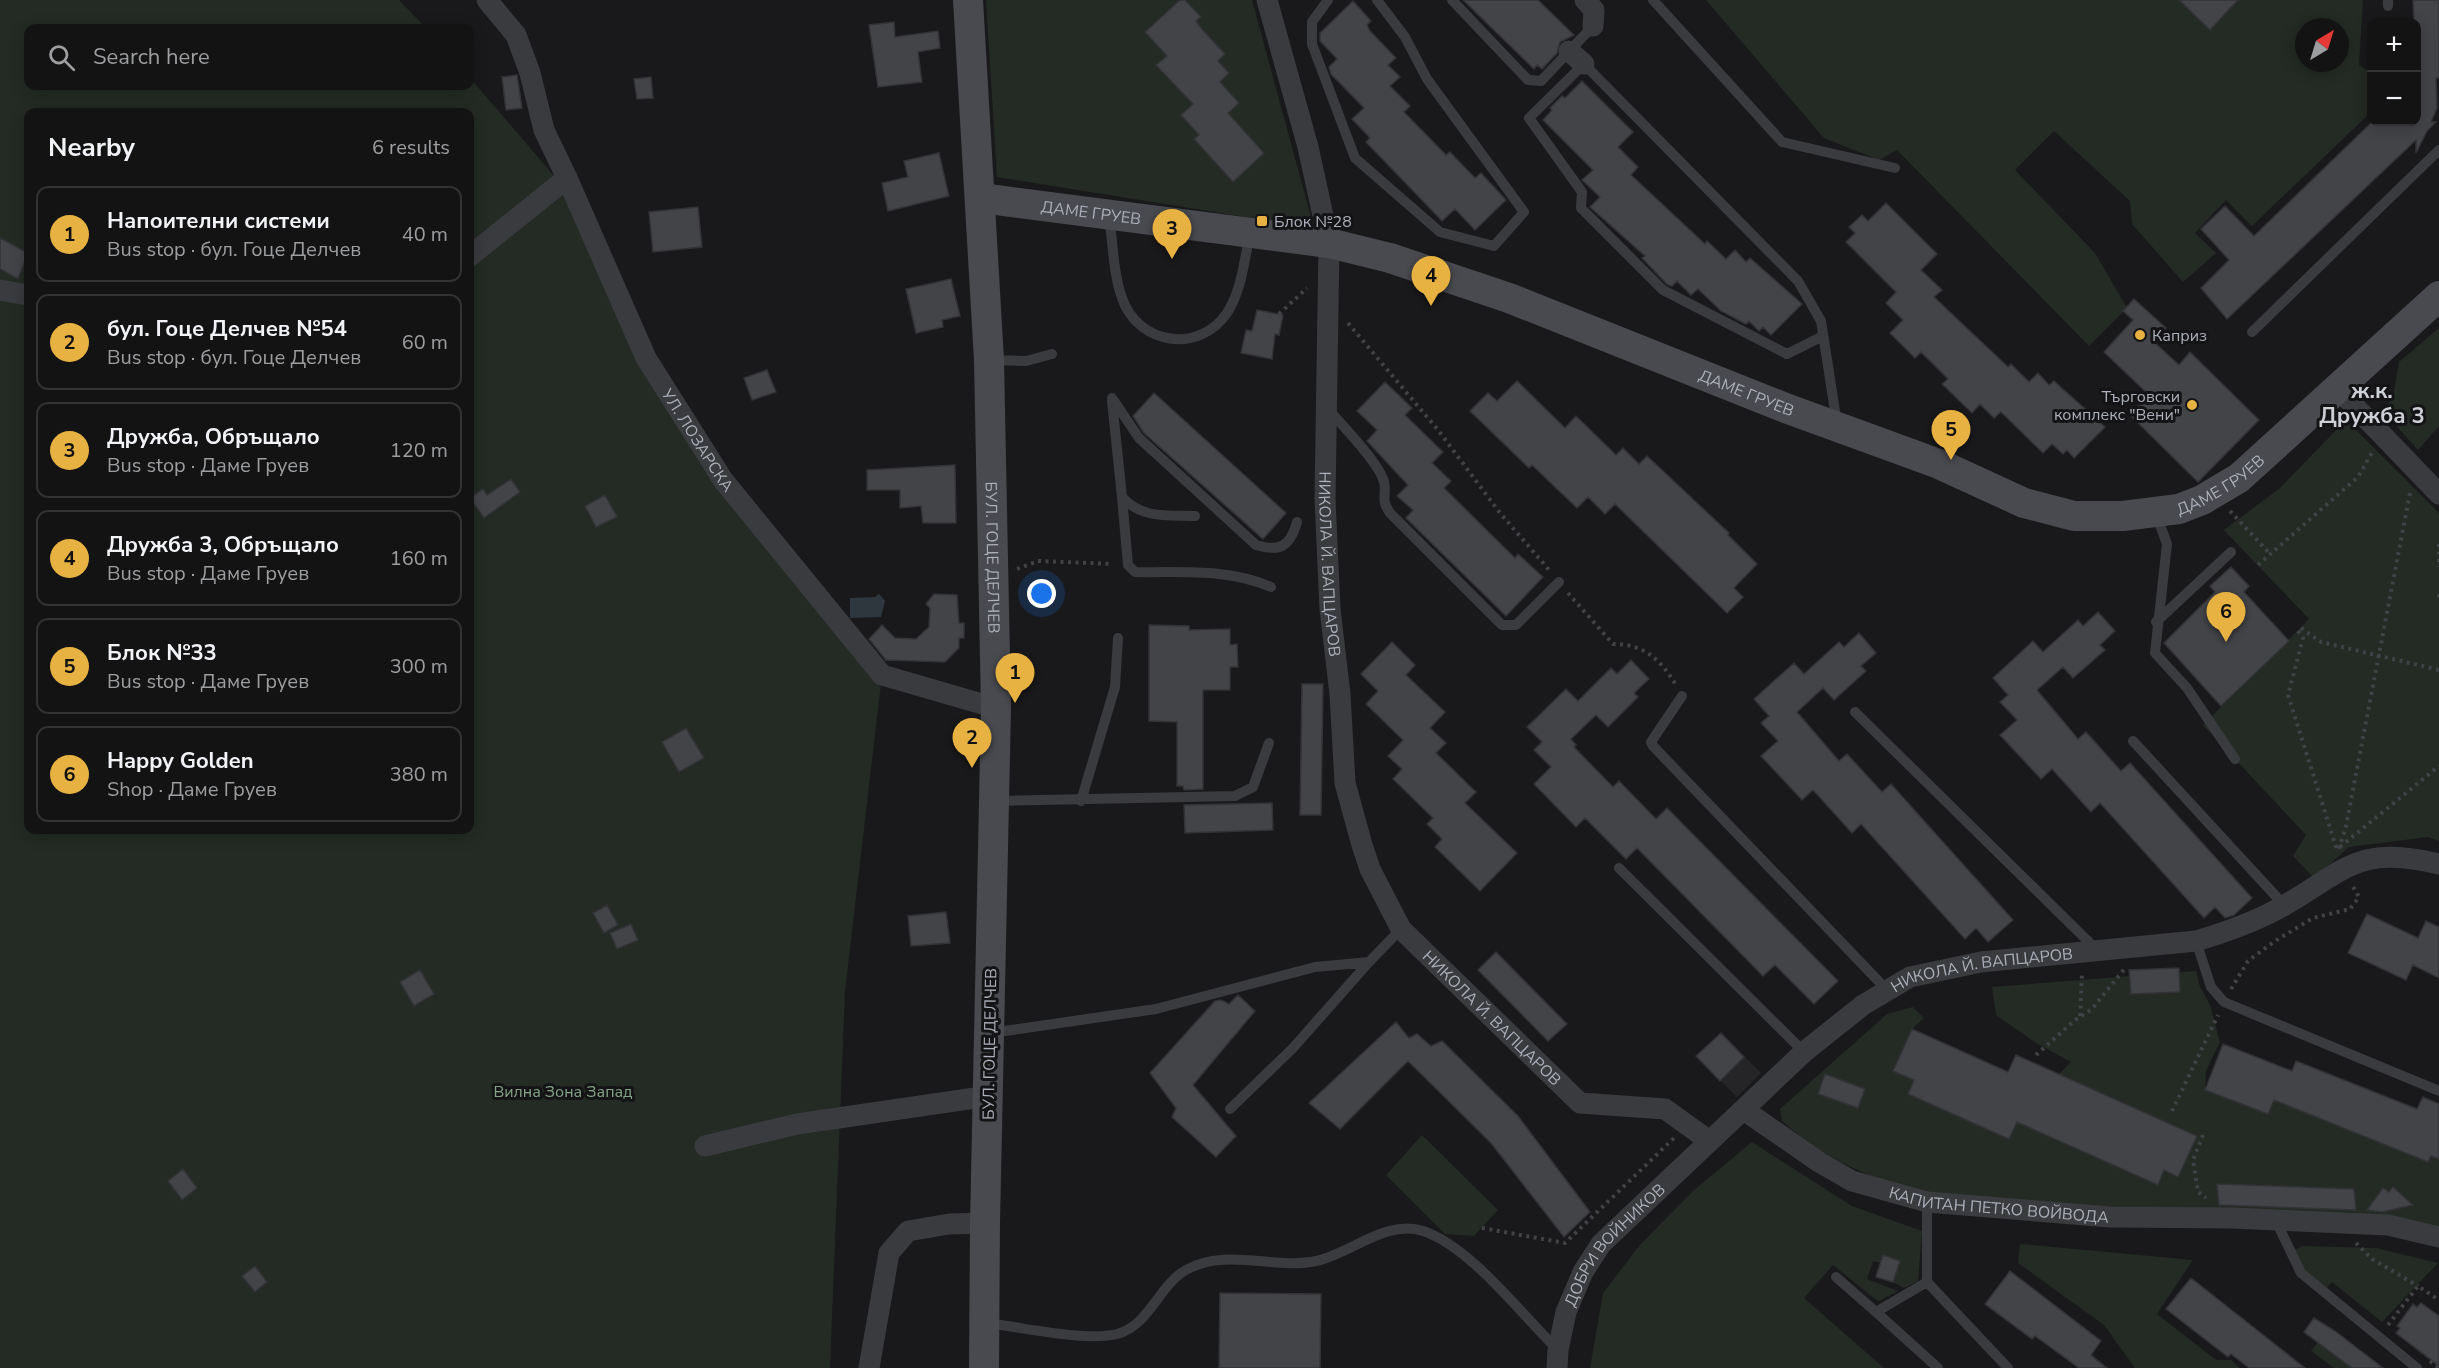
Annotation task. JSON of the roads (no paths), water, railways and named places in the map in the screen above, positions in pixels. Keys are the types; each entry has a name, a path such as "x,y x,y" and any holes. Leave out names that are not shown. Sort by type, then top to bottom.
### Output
{"main road":[{"name":"БУЛ. ГОЦЕ ДЕЛЧЕВ","path":"968,0 989,360 996,708 983,1323 984,1368"},
{"name":"ДАМЕ ГРУЕВ","path":"981,198 1329,243 1390,258 1509,298 1838,427 1940,464 2024,503 2074,516 2156,514 2179,509 2213,494 2239,478 2439,296"}],"street":[{"name":"УЛ. ЛОЗАРСКА","path":"487,0 516,35 530,73 543,130 567,178 646,358 730,489 882,675 996,708"},
{"name":"НИКОЛА Й. ВАПЦАРОВ","path":"1268,0 1308,147 1329,243 1325,499 1330,609 1340,694 1345,783 1370,869 1401,929 1580,1103 1665,1109 1708,1140 1744,1110 1838,1022 1910,977 1981,962 2196,941 2226,932 2284,905 2343,867 2376,856 2416,858 2439,864"},
{"path":"1585,0 1594,10 1593,26"},
{"path":"474,253 567,178"},
{"path":"0,290 24,294"},
{"path":"2338,389 2439,494"},
{"path":"705,1146 797,1124 989,1096"},
{"name":"КАПИТАН ПЕТКО ВОЙВОДА","path":"1744,1110 1819,1162 1852,1181 1927,1202 2110,1217 2216,1217 2347,1222 2388,1225 2439,1237"},
{"name":"ДОБРИ ВОЙНИКОВ","path":"1558,1359 1566,1312 1583,1272 1601,1244 1708,1140"},
{"path":"869,1368 889,1253 908,1231 949,1224 985,1223"}],"lane":[{"path":"1328,0 1312,22 1312,44 1354,158 1440,232 1494,246 1524,212 1426,79 1405,37 1377,0"},
{"path":"1452,0 1528,80 1541,81 1577,58"},
{"path":"1653,0 1782,142 1895,168"},
{"path":"1593,26 1577,58 1529,118 1582,192 1581,208 1663,290 1701,312 1787,354 1823,336"},
{"path":"1577,58 1798,281 1821,321 1838,427"},
{"path":"2252,332 2439,150"},
{"path":"1109,213 1122,297 1131,315 1143,328 1171,341 1188,340 1204,334 1226,313 1236,296 1250,232"},
{"path":"989,360 1026,361 1052,354"},
{"path":"1270,587 1227,573 1135,572 1128,565 1112,398 1139,438 1256,545 1269,549 1280,548 1293,537 1297,522"},
{"path":"1328,409 1372,461 1384,482 1383,503 1390,513 1502,624 1516,626 1559,582"},
{"path":"1122,497 1133,509 1146,513 1195,516"},
{"path":"2156,514 2167,544 2156,622 2155,653 2187,688 2235,759"},
{"path":"2156,622 2230,552"},
{"path":"1081,801 1115,687 1118,638"},
{"path":"1683,696 1651,742 1653,746 1887,990"},
{"path":"1855,712 2090,951"},
{"path":"2133,741 2284,905"},
{"path":"994,801 1081,801 1235,796 1253,787 1269,743"},
{"path":"1619,868 1804,1052"},
{"path":"1230,1109 1293,1048 1401,929"},
{"path":"2196,941 2211,987 2224,1002 2439,1091"},
{"path":"989,1033 1156,1009 1315,967 1369,962"},
{"path":"1927,1202 1927,1282 2007,1368"},
{"path":"2276,1221 2301,1273 2417,1368"},
{"path":"983,1323 1090,1336 1119,1334 1140,1320 1171,1282 1200,1264 1224,1260 1314,1262 1337,1256 1380,1234 1401,1228 1421,1230 1450,1243 1469,1259 1558,1359"},
{"path":"1836,1278 1938,1368"},
{"path":"1876,1312 1927,1282"}],"place":[{"name":"Блок №28","path":"1262,221"},
{"name":"Дружба, Обръщало","path":"1172,259"},
{"name":"Дружба 3, Обръщало","path":"1431,306"},
{"name":"Каприз","path":"2140,335"},
{"name":"Търговски комплекс \"Вени\"","path":"2192,405"},
{"name":"Блок №33","path":"1951,460"},
{"name":"Happy Golden","path":"2226,642"},
{"name":"Напоителни системи","path":"1015,703"},
{"name":"бул. Гоце Делчев №54","path":"972,768"}],"district":[{"name":"ж.к. Дружба 3","path":"2372,402"}],"park label":[{"name":"Вилна Зона Запад","path":"563,1091"}]}
